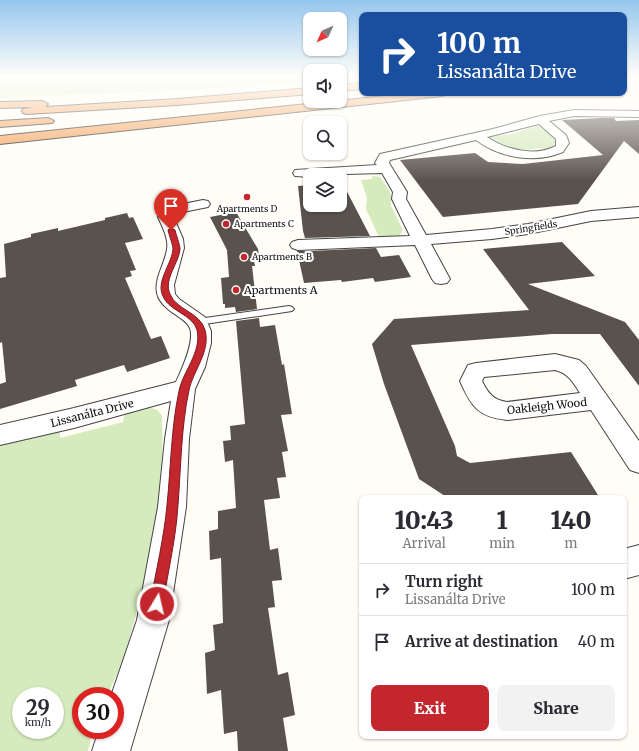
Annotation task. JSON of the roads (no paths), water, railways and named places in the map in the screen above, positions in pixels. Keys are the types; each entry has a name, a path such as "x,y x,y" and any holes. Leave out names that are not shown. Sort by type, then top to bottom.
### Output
{"highway":[{"path":"0,112 17,111"},
{"path":"104,118 194,111"},
{"path":"0,140 273,111"},
{"path":"0,124 59,121"}],"street":[{"path":"441,279 422,240 399,199 400,192 385,169 382,159 388,155 478,136 540,119 574,113 639,114"},
{"path":"478,136 495,147 514,153 540,153 557,151 563,143 562,138 540,119"},
{"path":"300,173 385,169"},
{"path":"110,751 157,604 172,507 177,439 184,389 194,367 201,343 201,331 198,322 172,303 166,295 166,278 176,248 175,239 166,217 174,210 203,204"},
{"name":"Springfields","path":"298,245 422,240 512,231 591,216 639,212"},
{"name":"Oakleigh Wood","path":"597,400 497,411 481,403 471,381 476,372 483,369 561,363 571,366 578,372 597,400 639,462"},
{"name":"Lissanálta Drive","path":"0,435 74,418 184,389"},
{"path":"627,563 639,560"}],"lane":[{"path":"198,322 289,309"}],"place":[{"name":"Apartments D","path":"247,197"},
{"name":"Apartments C","path":"226,224"},
{"name":"Apartments B","path":"244,257"},
{"name":"Apartments A","path":"236,290"}]}
